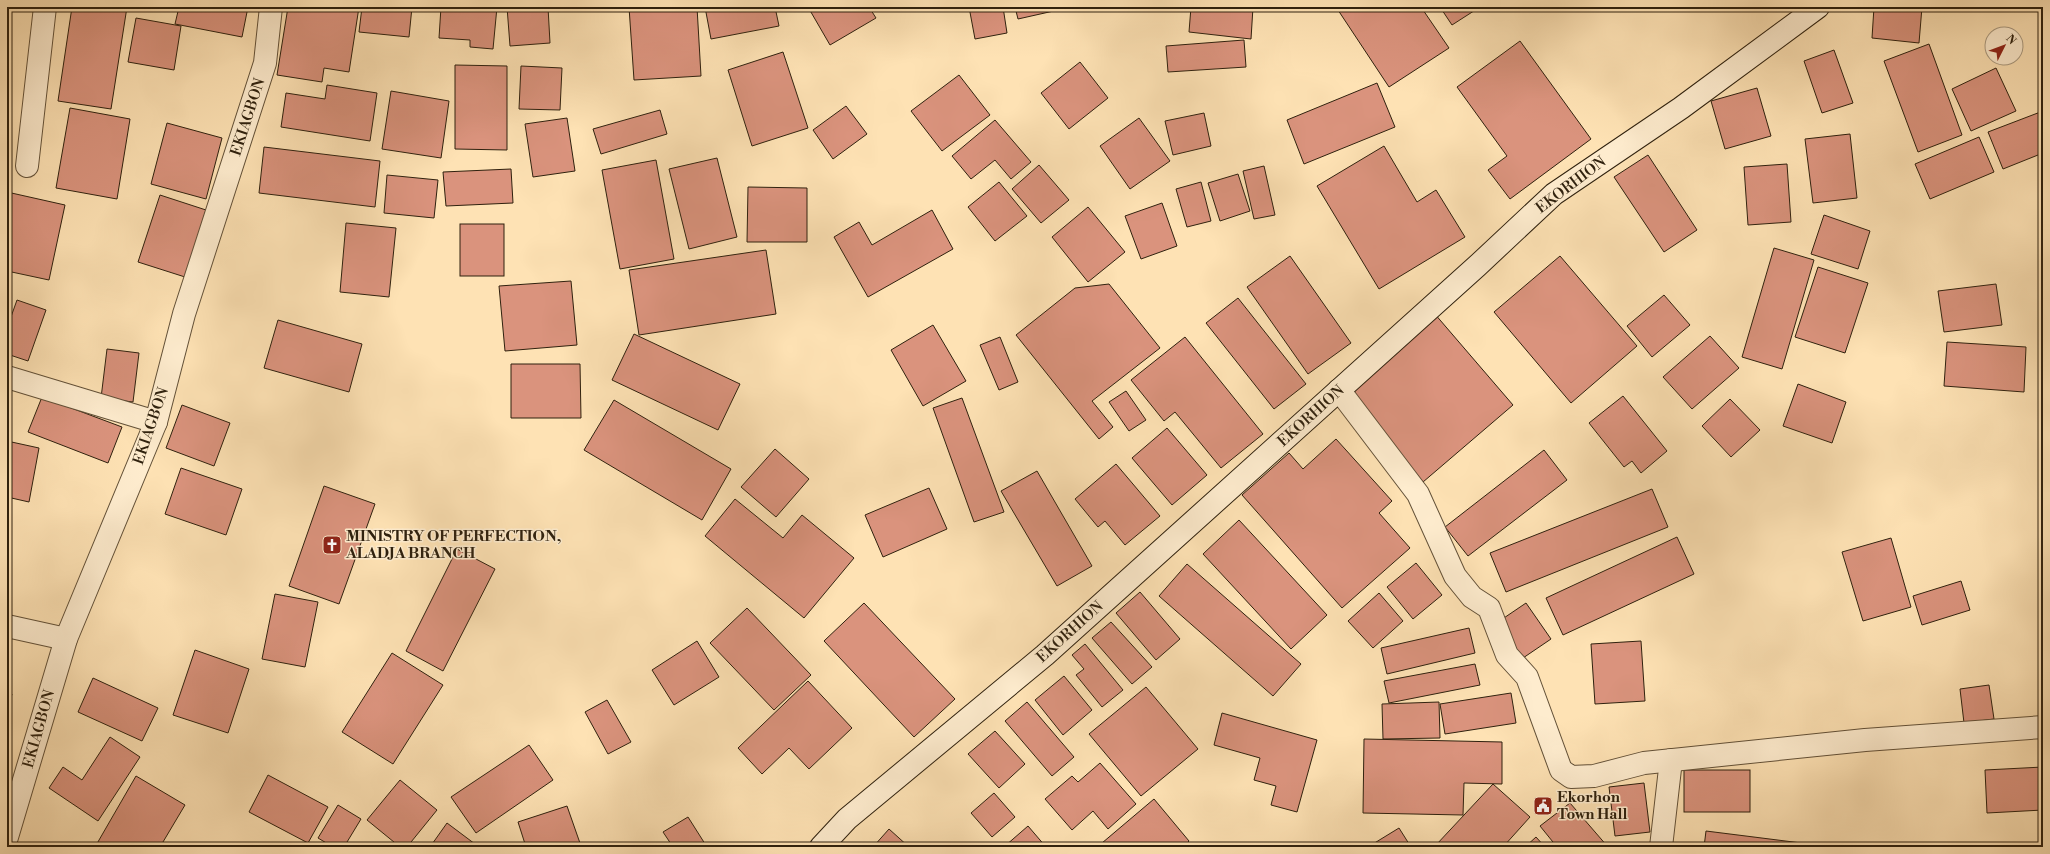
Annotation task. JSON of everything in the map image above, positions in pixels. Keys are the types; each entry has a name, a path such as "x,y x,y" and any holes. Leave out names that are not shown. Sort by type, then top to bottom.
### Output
{"street":[{"path":"27,166 45,7"},
{"name":"EKIAGBON","path":"7,837 66,639 156,422 184,314 265,63 271,7"},
{"name":"EKORHION","path":"821,847 847,819 1044,655 1339,390 1554,194 1681,108 1818,7"},
{"path":"7,378 156,422"},
{"path":"1339,390 1418,494 1455,576 1472,597 1489,608 1507,655 1527,677 1561,770 1571,777 1594,776 1644,763 1671,760 1865,740 2043,727"},
{"path":"7,626 66,639"},
{"path":"1661,847 1671,760"}],"building":[{"path":"72,7 127,7 111,109 58,101"},
{"path":"179,7 248,7 242,37 175,24"},
{"path":"288,7 359,7 349,72 324,68 322,82 277,75"},
{"path":"362,7 412,7 409,37 359,32"},
{"path":"441,7 497,7 493,49 470,47 470,40 439,38"},
{"path":"507,7 548,7 550,43 510,46"},
{"path":"629,7 697,7 701,76 634,80"},
{"path":"705,7 775,7 779,26 711,39"},
{"path":"808,7 869,7 876,18 830,45"},
{"path":"969,7 1003,7 1007,33 975,39"},
{"path":"1015,7 1057,7 1058,10 1018,19"},
{"path":"1191,7 1253,7 1251,39 1189,32"},
{"path":"1336,7 1421,7 1449,48 1389,87"},
{"path":"1440,7 1480,7 1452,25"},
{"path":"1874,7 1922,7 1919,43 1872,38"},
{"path":"136,18 181,26 174,70 128,62"},
{"path":"1244,40 1246,67 1168,72 1166,46"},
{"path":"1520,41 1591,139 1510,199 1488,170 1507,156 1457,87"},
{"path":"1929,44 1962,135 1918,152 1884,61"},
{"path":"1834,50 1853,103 1822,113 1804,61"},
{"path":"783,52 808,128 752,146 728,70"},
{"path":"1080,62 1108,98 1069,129 1041,93"},
{"path":"455,65 507,66 507,150 455,149"},
{"path":"521,66 562,68 560,110 519,109"},
{"path":"1996,68 2016,111 1971,131 1952,89"},
{"path":"959,75 990,115 942,151 911,111"},
{"path":"1377,83 1395,127 1304,164 1287,120"},
{"path":"327,85 377,93 370,141 281,127 286,93 325,99"},
{"path":"1757,88 1771,136 1725,149 1711,101"},
{"path":"391,91 449,101 441,158 382,149"},
{"path":"846,106 867,134 833,159 813,130"},
{"path":"70,108 130,119 117,199 56,188"},
{"path":"660,110 667,134 601,154 593,129"},
{"path":"2043,111 2043,153 2003,169 1988,132"},
{"path":"1204,113 1211,146 1173,155 1165,121"},
{"path":"567,118 575,171 533,177 525,124"},
{"path":"1139,118 1170,161 1130,189 1100,146"},
{"path":"995,120 1031,162 1011,179 995,160 971,179 952,156"},
{"path":"167,123 222,138 206,199 151,184"},
{"path":"1850,134 1857,198 1813,203 1805,139"},
{"path":"1979,137 1994,172 1930,199 1915,164"},
{"path":"1384,146 1417,202 1436,190 1465,237 1379,289 1317,186"},
{"path":"264,147 380,161 375,207 259,193"},
{"path":"1648,155 1697,230 1664,252 1614,177"},
{"path":"717,158 737,237 689,249 669,169"},
{"path":"656,160 674,259 620,269 602,170"},
{"path":"1787,164 1791,222 1748,225 1744,167"},
{"path":"1039,165 1069,200 1041,223 1012,189"},
{"path":"1264,166 1275,215 1254,219 1243,171"},
{"path":"511,169 513,203 446,206 443,172"},
{"path":"1238,174 1250,211 1220,221 1208,183"},
{"path":"387,175 438,180 434,218 384,213"},
{"path":"999,182 1027,216 995,241 968,207"},
{"path":"1201,182 1211,221 1187,227 1176,189"},
{"path":"748,187 807,188 807,242 747,242"},
{"path":"7,192 65,205 49,280 7,271"},
{"path":"160,195 206,210 185,277 138,262"},
{"path":"1162,203 1177,246 1141,259 1125,216"},
{"path":"1088,207 1125,252 1088,282 1052,237"},
{"path":"932,210 953,249 868,297 834,237 859,222 872,245"},
{"path":"1824,215 1870,231 1858,269 1811,254"},
{"path":"346,223 396,228 389,297 340,292"},
{"path":"460,224 504,224 504,276 460,276"},
{"path":"1774,248 1814,260 1782,369 1742,357"},
{"path":"766,250 776,314 639,335 629,270"},
{"path":"1290,256 1351,343 1308,374 1247,287"},
{"path":"1560,256 1637,346 1571,403 1494,312"},
{"path":"1818,267 1868,283 1845,353 1795,337"},
{"path":"571,281 577,345 505,351 499,286"},
{"path":"1109,284 1160,348 1092,401 1113,427 1099,439 1016,335 1075,288"},
{"path":"1996,284 2002,325 1944,332 1938,291"},
{"path":"1664,295 1690,325 1652,357 1627,326"},
{"path":"1238,298 1306,384 1274,409 1206,323"},
{"path":"17,300 46,310 28,361 7,354 7,328"},
{"path":"1434,313 1513,405 1423,482 1344,390"},
{"path":"278,320 362,344 349,392 264,368"},
{"path":"933,325 966,381 923,406 891,350"},
{"path":"634,334 740,384 718,430 612,380"},
{"path":"1710,336 1739,368 1692,409 1663,377"},
{"path":"1000,337 1018,382 999,390 980,345"},
{"path":"1185,337 1263,434 1221,468 1175,412 1164,421 1131,380"},
{"path":"1947,342 2026,347 2024,392 1944,386"},
{"path":"107,349 139,353 133,402 101,398"},
{"path":"511,364 580,364 581,418 511,418"},
{"path":"1798,384 1846,402 1832,443 1783,426"},
{"path":"1126,391 1146,420 1129,431 1109,402"},
{"path":"1623,396 1667,451 1641,473 1632,461 1624,467 1589,423"},
{"path":"42,397 122,427 108,463 28,432"},
{"path":"962,398 1004,512 974,522 933,408"},
{"path":"1730,399 1760,430 1731,457 1702,426"},
{"path":"614,400 731,469 702,520 584,450"},
{"path":"182,405 230,423 214,466 166,448"},
{"path":"1167,428 1207,475 1172,505 1132,458"},
{"path":"1336,439 1392,501 1379,513 1410,548 1342,608 1242,495 1289,453 1303,469"},
{"path":"7,441 39,448 29,502 7,497"},
{"path":"775,449 809,479 776,517 741,487"},
{"path":"1544,450 1567,480 1468,556 1445,527"},
{"path":"1116,464 1160,516 1125,545 1105,521 1098,527 1075,499"},
{"path":"181,468 242,489 226,535 165,514"},
{"path":"1037,471 1092,566 1057,586 1001,491"},
{"name":"MINISTRY OF PERFECTION, ALADJA BRANCH","path":"324,486 375,504 339,604 289,586"},
{"path":"929,488 947,529 883,557 865,515"},
{"path":"1652,489 1668,527 1506,592 1490,553"},
{"path":"735,499 783,538 802,515 854,558 804,618 705,536"},
{"path":"1239,520 1327,615 1291,649 1203,554"},
{"path":"1677,537 1694,574 1563,635 1546,598"},
{"path":"1891,538 1911,607 1863,621 1842,552"},
{"path":"457,549 495,569 443,671 406,651"},
{"path":"1416,563 1442,595 1413,619 1387,587"},
{"path":"1187,564 1301,664 1273,696 1159,596"},
{"path":"1961,581 1970,610 1922,625 1913,596"},
{"path":"1140,592 1180,639 1156,660 1116,613"},
{"path":"1379,593 1403,621 1373,648 1348,621"},
{"path":"275,594 318,602 305,667 262,659"},
{"path":"864,603 955,699 914,737 824,641"},
{"path":"1526,603 1551,639 1523,658 1498,622"},
{"path":"747,608 811,675 774,710 710,643"},
{"path":"1111,622 1152,667 1132,684 1092,638"},
{"path":"1469,628 1475,653 1387,674 1381,648"},
{"path":"697,641 719,677 674,705 652,670"},
{"path":"1641,641 1645,701 1595,704 1591,644"},
{"path":"1085,644 1123,690 1102,707 1076,675 1084,669 1072,655"},
{"path":"195,650 249,669 228,733 173,715"},
{"path":"392,653 443,685 393,764 342,732"},
{"path":"1475,664 1480,685 1389,703 1384,681"},
{"path":"1064,676 1092,710 1063,735 1035,700"},
{"path":"93,678 158,708 142,741 78,712"},
{"path":"808,681 852,728 809,769 789,748 762,774 738,748"},
{"path":"1989,685 1994,719 1964,723 1960,689"},
{"path":"1146,687 1198,749 1141,796 1089,734"},
{"path":"7,693 12,694 7,711"},
{"path":"1511,693 1516,723 1445,734 1440,704"},
{"path":"607,700 631,742 608,754 585,712"},
{"path":"1027,702 1074,757 1052,776 1005,721"},
{"path":"1439,702 1440,738 1383,739 1382,704"},
{"path":"1222,713 1317,740 1297,812 1271,805 1276,786 1254,780 1260,758 1214,745"},
{"path":"995,731 1025,764 999,788 968,754"},
{"path":"110,737 140,757 98,821 49,788 63,767 82,780"},
{"path":"1364,739 1502,742 1502,784 1464,783 1463,815 1363,813"},
{"path":"529,745 553,780 476,833 451,797"},
{"path":"1100,763 1136,804 1108,829 1093,811 1072,830 1045,799 1072,776 1078,782"},
{"path":"2043,767 2043,810 1987,813 1985,770"},
{"path":"1684,770 1750,770 1750,812 1684,812"},
{"path":"268,775 328,807 308,843 249,812"},
{"path":"136,776 185,805 160,847 95,847"},
{"path":"400,780 437,810 407,847 400,847 367,820"},
{"path":"1644,783 1650,832 1615,836 1609,787"},
{"path":"1493,784 1530,817 1503,847 1438,847 1436,845"},
{"path":"994,793 1015,817 992,837 971,813"},
{"path":"1154,799 1189,841 1183,847 1105,847 1102,843"},
{"path":"1570,803 1608,847 1557,847 1540,826"},
{"path":"338,805 361,819 344,847 333,847 318,838"},
{"path":"567,806 581,846 526,847 518,822"},
{"path":"688,817 707,847 673,847 663,832"},
{"path":"447,823 479,847 430,847"},
{"path":"1028,826 1046,847 1005,846"},
{"path":"1399,828 1411,847 1368,847"},
{"path":"889,829 909,847 873,847"},
{"path":"1706,831 1833,847 1704,847"},
{"path":"1536,837 1545,847 1525,847"}],"place":[{"name":"MINISTRY OF PERFECTION, ALADJA BRANCH","path":"332,545"},
{"name":"Ekorhon Town Hall","path":"1543,806"}]}
